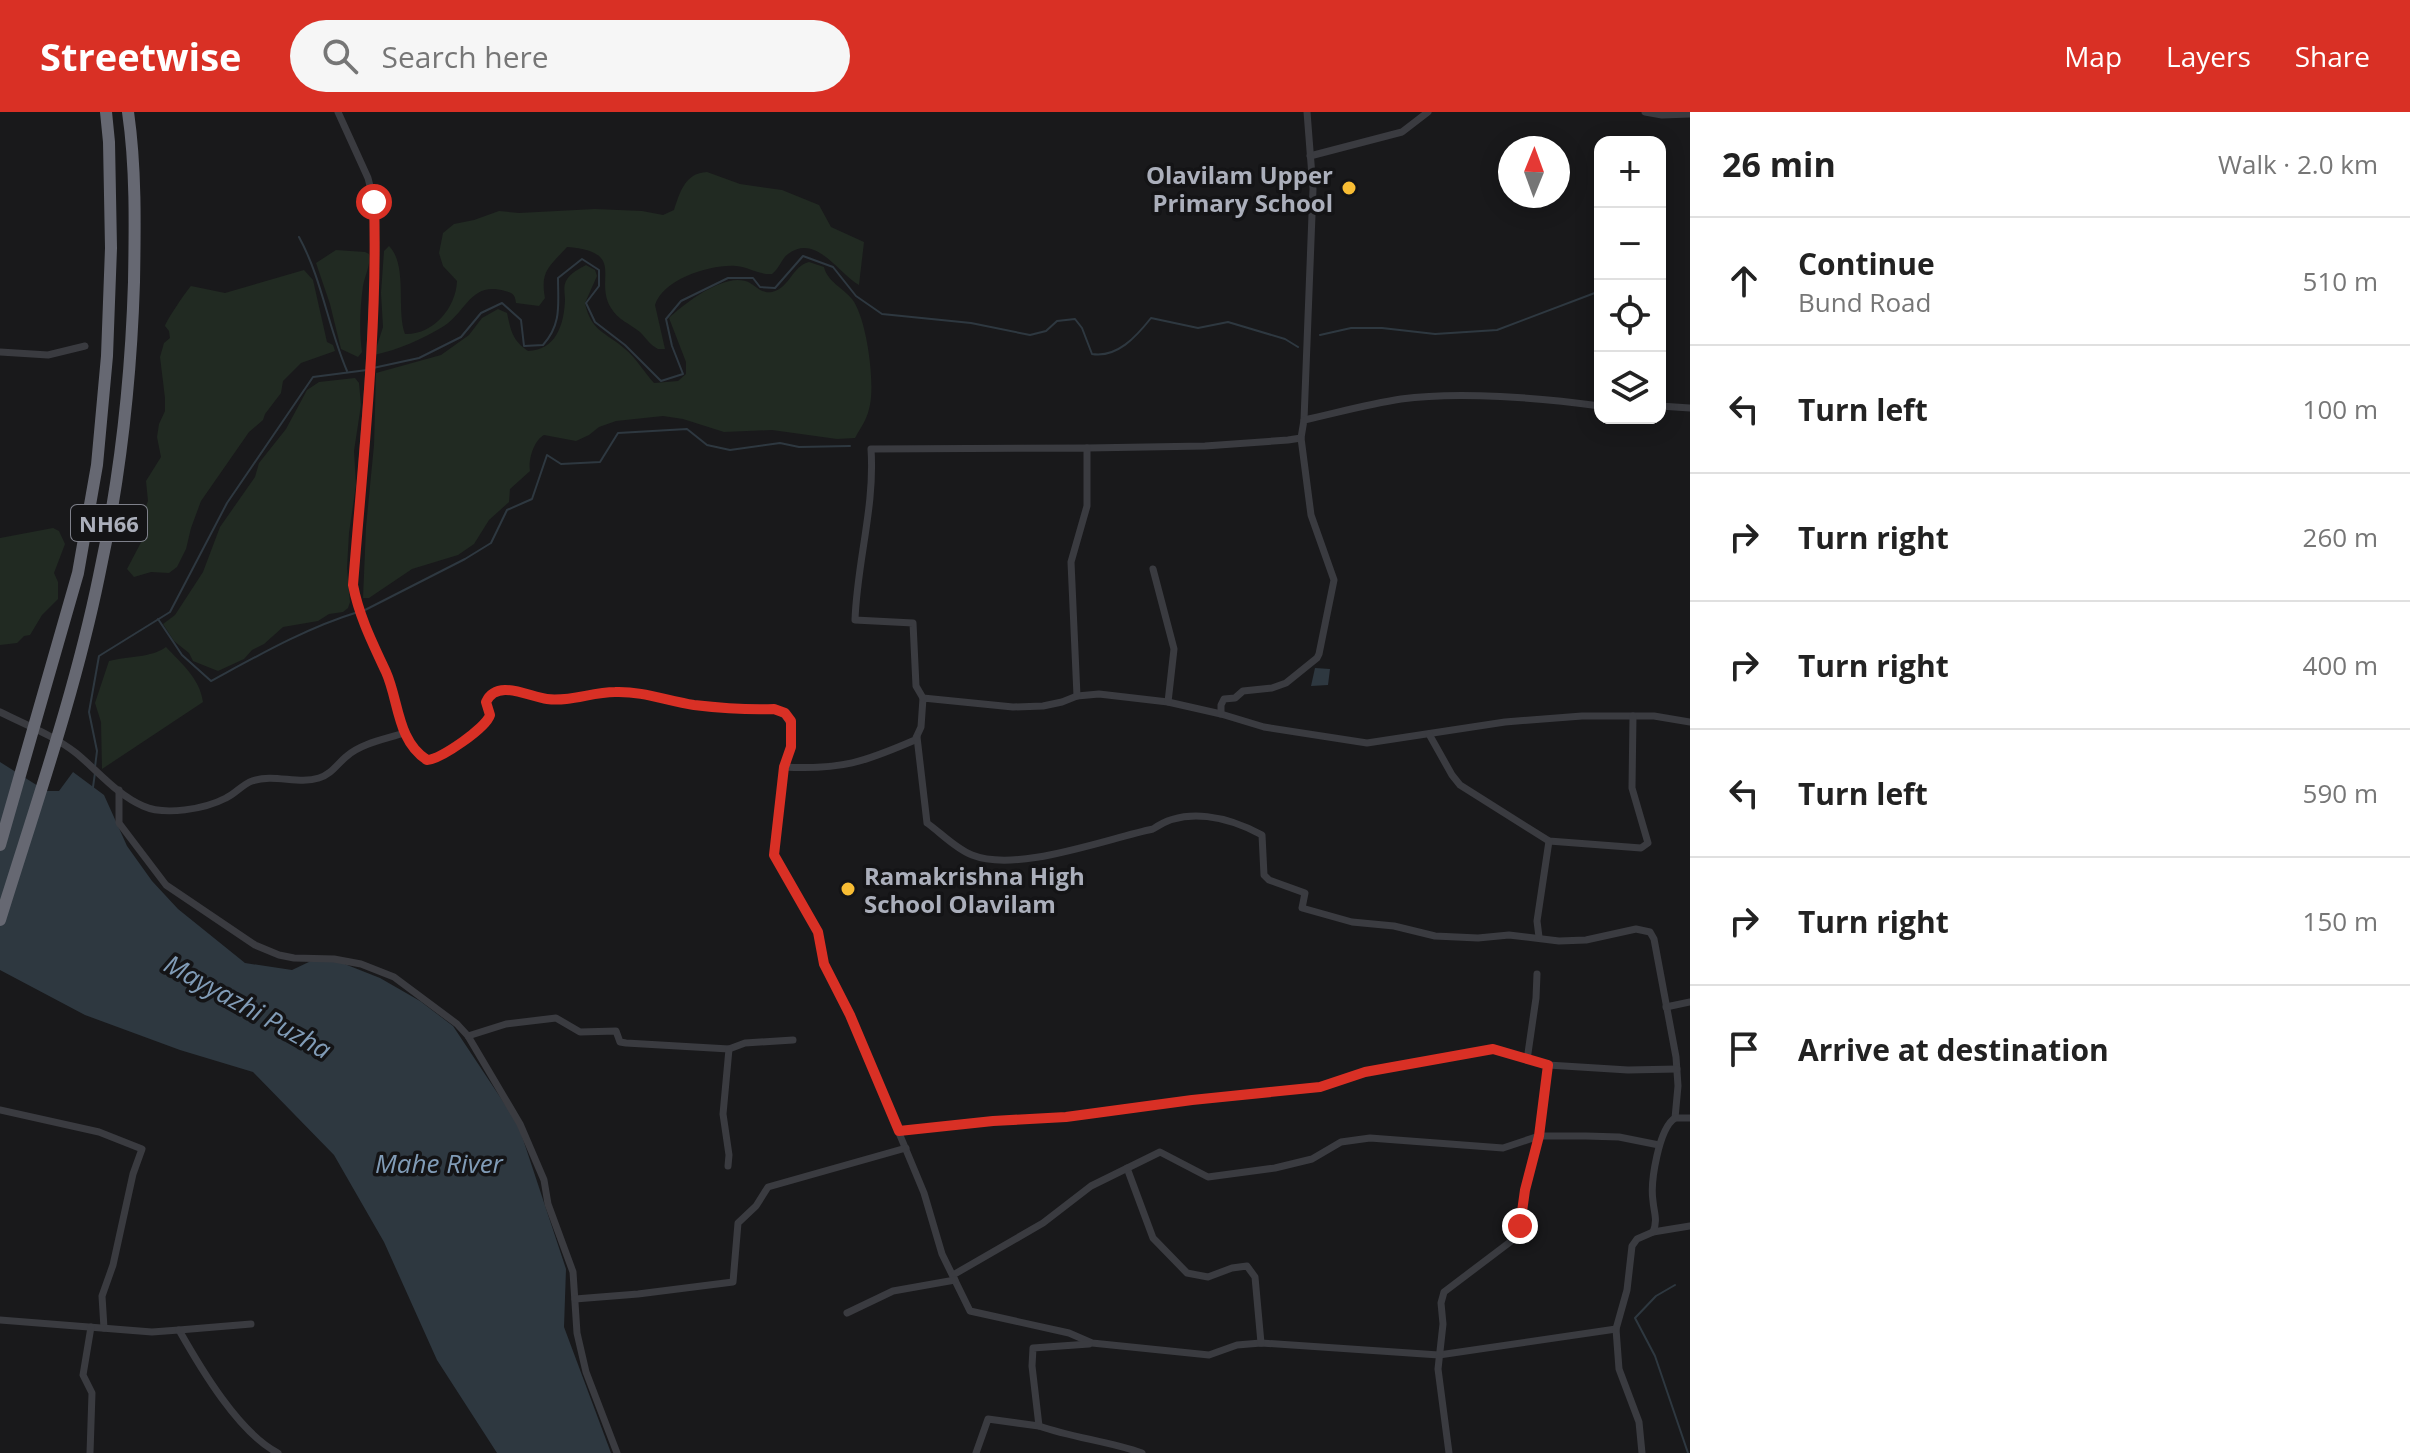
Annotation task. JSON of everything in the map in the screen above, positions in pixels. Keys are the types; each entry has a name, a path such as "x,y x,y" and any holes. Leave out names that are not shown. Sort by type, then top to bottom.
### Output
{"highway":[{"name":"NH66","path":"0,845 78,573 97,465 107,356 111,248 106,112"},
{"name":"NH66","path":"0,920 73,678 99,577 118,467 131,357 135,245 128,112"}],"street":[{"path":"338,112 368,178 374,202 375,250 369,369 353,585 358,612 386,671 404,733 422,757 434,760 485,725 490,715 486,702 490,694 497,691 521,691 548,699 614,692 649,694 693,705 774,709 785,713 791,721 791,747 784,767 774,855 818,932 824,964 850,1015 906,1148 924,1193 942,1254 970,1311 1069,1333 1092,1343"},
{"path":"1221,714 1224,699 1233,698 1243,691 1286,683 1317,658 1334,580 1311,515 1301,438 1313,189 1307,112"},
{"path":"1310,156 1402,132 1428,112"},
{"path":"1645,112 1690,114"},
{"path":"0,352 48,355 85,346"},
{"path":"1304,420 1389,401 1433,397 1551,400 1594,405"},
{"path":"1666,406 1690,408"},
{"path":"784,767 813,768 857,763 878,757 915,740 921,727 923,698 916,686 913,623 855,620 857,583 873,482 871,449 1205,446 1301,438"},
{"path":"1077,696 1071,562 1087,506 1087,448"},
{"path":"1153,569 1174,649 1168,702"},
{"path":"923,698 1013,707 1053,704 1077,696 1099,694 1168,702 1264,727 1367,743 1519,721 1582,716 1633,716 1690,722"},
{"path":"0,712 48,735 142,806 173,810 211,804 227,798 251,781 285,778 314,780 324,777 347,756 365,746 404,733"},
{"path":"1429,734 1460,785 1549,841 1641,848 1648,843 1632,788 1633,716"},
{"path":"917,736 927,823 968,854 985,860 1033,858 1153,829 1167,819 1205,817 1245,826 1262,835 1264,875 1269,880 1305,893 1302,908 1352,922 1394,926 1435,936 1539,937 1559,941 1586,940 1636,929 1650,932 1654,939 1677,1069 1675,1118"},
{"path":"119,790 119,823 166,885 255,945 279,955 361,964 394,977 457,1024 468,1036 520,1124 544,1180 548,1204 573,1272 577,1333 586,1372 617,1453"},
{"path":"1539,937 1537,921 1549,841"},
{"path":"1527,1060 1537,974"},
{"path":"1666,1007 1690,1002"},
{"path":"468,1036 506,1024 556,1018 580,1032 612,1029 620,1042 626,1043 729,1049 745,1043 793,1040"},
{"path":"728,1166 723,1114 729,1049"},
{"path":"899,1131 1066,1117 1320,1087 1365,1072 1493,1049 1548,1065 1628,1070 1677,1069"},
{"path":"1449,1453 1438,1369 1443,1324 1441,1303 1444,1292 1518,1236 1525,1190 1539,1136 1548,1065"},
{"path":"0,1110 99,1132 142,1149 133,1174 113,1265 102,1296 104,1328"},
{"path":"1653,1232 1656,1214 1652,1199 1659,1145 1669,1122 1675,1118 1690,1118"},
{"path":"847,1313 893,1291 954,1278 1043,1223 1091,1186 1160,1152 1208,1177 1300,1162 1312,1159 1341,1142 1370,1138 1503,1148 1539,1136 1619,1137 1659,1145"},
{"path":"575,1299 733,1282 738,1223 756,1206 768,1187 906,1148"},
{"path":"1127,1168 1153,1238 1187,1273 1208,1277 1247,1266 1255,1277 1261,1343"},
{"path":"1642,1453 1639,1422 1619,1369 1616,1329 1627,1290 1632,1246 1637,1239 1653,1232 1690,1226"},
{"path":"0,1320 152,1332 251,1324"},
{"path":"90,1453 92,1393 83,1375 91,1327"},
{"path":"1039,1426 1033,1348 1092,1343 1209,1355 1237,1345 1261,1343 1439,1355 1616,1329"},
{"path":"179,1330 205,1376 263,1445 278,1453"},
{"path":"976,1453 988,1419 1039,1426 1142,1453"}],"shaded area":[{"path":"707,172 740,184 782,190 819,205 831,227 864,242 859,285 826,258 808,248 788,254 772,274 736,266 701,271 668,288 655,305 665,349 658,349 611,308 606,297 603,261 586,250 567,247 547,270 545,298 539,306 516,303 508,292 484,290 436,331 374,355 383,327 381,293 384,251 389,246 398,264 405,334 415,333 441,318 456,291 457,281 443,266 439,253 443,233 454,224 499,211 519,213 595,209 663,215 674,210 688,180"},
{"path":"336,250 369,254 361,302 362,352 358,357 341,349 316,263"},
{"path":"809,262 824,267 832,280 852,299 862,321 869,353 871,399 867,416 855,438 837,439 772,430 724,432 663,416 616,421 576,441 544,435 532,451 530,471 510,489 509,502 489,520 474,544 458,555 412,569 369,598 363,598 376,373 441,355 469,335 482,318 498,309 507,313 513,335 519,343 528,351 538,350 552,341 560,327 566,281 572,273 586,265 595,270 597,276 585,303 595,326 629,353 654,383 678,381 686,374 686,362 669,318 706,290 730,281 741,280 765,292 778,290 803,264"},
{"path":"304,270 313,280 327,342 333,345 335,351 301,363 283,381 281,393 263,420 249,432 201,501 177,567 169,573 151,572 134,577 127,569 147,531 141,519 148,501 146,481 161,457 157,437 165,411 160,357 164,343 170,338 166,323 191,286 225,293"},
{"path":"355,378 359,383 361,405 354,451 356,485 349,533 348,608 318,621 283,627 244,659 218,671 193,661 163,624 175,615 203,572 220,527 255,477 259,463 286,429 307,390 319,382"},
{"path":"53,528 59,531 65,544 54,573 58,582 58,599 42,615 30,635 17,643 0,645 0,538"},
{"path":"166,647 194,679 203,702 102,769 101,722 95,703 109,661 146,655"}],"water":[{"path":"1315,668 1330,669 1328,685 1311,686"},
{"name":"Mahe River","path":"0,762 46,791 59,791 73,772 104,795 127,846 152,881 178,909 245,963 292,970 311,961 337,961 380,978 420,1001 453,1026 518,1124 566,1269 564,1327 611,1453 497,1453 437,1360 384,1242 334,1155 253,1072 180,1050 85,1015 0,970"}],"waterway":[{"path":"299,237 314,269 347,371"},
{"path":"373,368 419,358 461,337 481,313 502,303 521,320 524,346 543,345 556,321 558,278 582,259 599,270 599,286 586,303 595,322 625,345 661,381 683,374 666,319 681,301 728,278 753,278 760,287 775,288 803,256 833,267 856,296 882,314 971,323 1030,335 1046,331 1057,321 1075,319 1092,354 1110,353 1118,349 1151,318 1198,328 1228,322 1285,339 1298,347"},
{"path":"1320,335 1351,328 1435,334 1497,330 1594,293"},
{"path":"95,767 97,751 89,712 99,656 170,612 227,503 313,377 367,370"},
{"path":"365,610 491,543 507,510 532,499 547,455 561,464 600,462 618,433 687,429 707,445 730,450 780,443 799,447 850,446"},
{"path":"158,619 182,655 211,681 301,634 358,612"},
{"path":"93,787 95,773"},
{"path":"1675,1285 1656,1296 1635,1318 1655,1356 1688,1453"}],"place":[{"name":"Olavilam Upper Primary School","path":"1349,188"},
{"name":"Ramakrishna High School Olavilam","path":"848,889"}],"route":[{"path":"374,202 375,250 369,369 353,585 358,612 386,671 404,733 422,757 434,760 448,753 485,725 490,715 486,702 490,694 497,691 521,691 548,699 614,692 649,694 693,705 774,709 785,713 791,721 791,747 784,767 774,855 818,932 824,964 850,1015 899,1131 1066,1117 1320,1087 1365,1072 1493,1049 1548,1065 1539,1136 1525,1190 1520,1226"}],"water label":[{"name":"Mayyazhi Puzha","path":"248,1006"}]}
